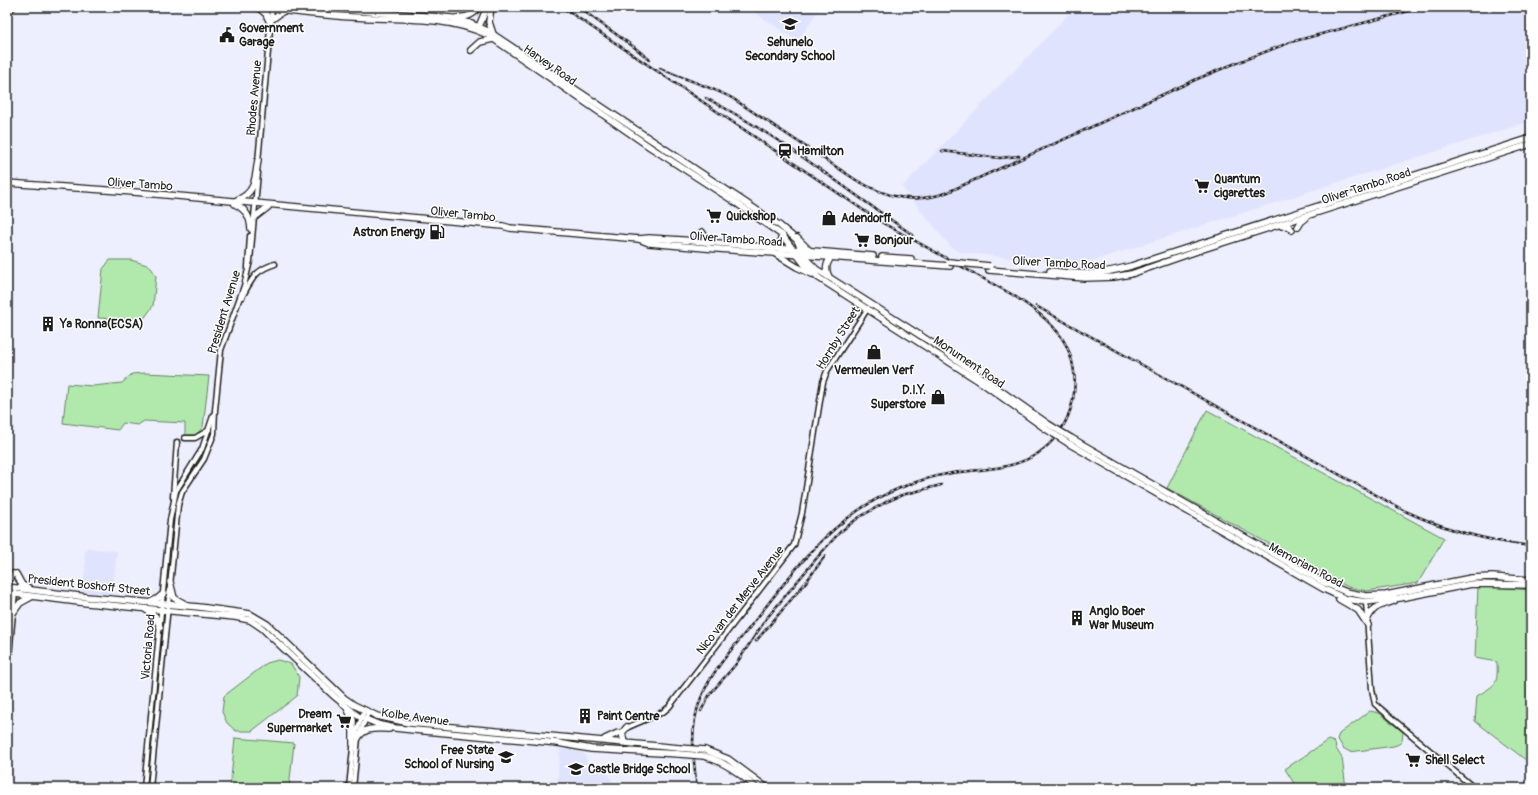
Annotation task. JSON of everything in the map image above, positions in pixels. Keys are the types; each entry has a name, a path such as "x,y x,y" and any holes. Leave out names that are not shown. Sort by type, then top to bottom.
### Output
{"main road":[{"path":"7,11 13,7"},
{"path":"255,7 266,14 270,21 284,11"},
{"name":"Harvey Road","path":"255,7 272,8 284,11 472,26"},
{"name":"Harvey Road","path":"306,7 452,18 472,26 494,37 644,143 759,215 779,225 795,239 803,252"},
{"path":"452,18 470,16 476,12 479,7"},
{"path":"472,26 479,7"},
{"path":"478,29 486,7"},
{"path":"471,50 480,42 494,37 489,22 491,7"},
{"name":"Oliver Tambo Road","path":"990,268 1079,274 1102,273 1142,263 1531,138"},
{"name":"Oliver Tambo Road","path":"803,252 810,250 1080,278 1114,277 1133,274 1203,249 1531,144"},
{"path":"251,228 249,216 235,203 246,197 251,191 258,160"},
{"name":"Oliver Tambo","path":"7,183 88,190 110,194 186,198 496,225 510,228"},
{"name":"Oliver Tambo","path":"255,204 268,207 503,229 510,228"},
{"path":"255,217 268,207"},
{"path":"1275,220 1292,220 1296,213"},
{"name":"Harvey Road","path":"759,215 782,235 795,252"},
{"path":"1274,227 1288,226 1295,229 1310,215"},
{"path":"779,225 798,238 810,250"},
{"name":"Oliver Tambo Road","path":"510,228 639,239 649,238 694,241 803,252 831,257 950,264"},
{"path":"694,241 702,232 709,243"},
{"path":"782,235 779,244 772,250 797,267 814,274"},
{"name":"Oliver Tambo Road","path":"639,239 649,243 772,250"},
{"name":"Monument Road","path":"795,252 814,274 869,306"},
{"name":"Monument Road","path":"803,252 812,266 869,306 1070,441 1136,479"},
{"path":"829,277 826,272 826,266 831,257"},
{"name":"Memoriam Road","path":"1136,479 1324,590 1346,598 1366,602 1472,584 1491,583 1531,586"},
{"name":"Memoriam Road","path":"1136,479 1338,590 1357,595 1401,596 1471,578 1492,577 1531,580"},
{"path":"7,581 14,574 22,585 31,589"},
{"path":"170,582 174,598 190,606"},
{"name":"President Boshoff Street","path":"11,590 31,589 87,597 149,603 165,607"},
{"name":"President Boshoff Street","path":"11,590 34,596 144,609 165,607"},
{"path":"1324,590 1358,610 1368,622"},
{"path":"149,603 157,600 163,594"},
{"path":"1357,595 1366,602 1376,595"},
{"path":"7,602 11,612 20,603 34,596"},
{"path":"1368,622 1371,611 1374,608 1401,596"},
{"name":"Kolbe Avenue","path":"165,607 190,606 243,612 256,617 267,624 344,698 366,712 394,721 558,743 591,749 679,751"},
{"name":"Kolbe Avenue","path":"165,607 250,620 268,634 346,707 363,718 395,728 595,739 679,751"},
{"path":"144,609 154,616 160,627"},
{"path":"346,707 353,720 353,744"},
{"path":"624,742 622,733 627,727"},
{"path":"358,738 361,733 366,730 395,728"},
{"path":"603,740 618,733"},
{"path":"580,738 589,742 591,749"},
{"path":"591,749 595,739"},
{"path":"603,750 612,746 614,741 620,748 642,751"},
{"path":"679,751 705,753 730,760 767,788"},
{"path":"705,753 738,772 756,788"}],"street":[{"name":"Rhodes Avenue","path":"255,204 272,8"},
{"name":"President Avenue","path":"210,446 214,434 221,350 244,286 250,261 255,204"},
{"name":"President Avenue","path":"248,268 247,261 255,204"},
{"path":"236,307 255,275 262,268 276,264"},
{"name":"Hornby Street","path":"823,382 827,371 869,306"},
{"name":"Nico van der Merve Avenue","path":"614,741 618,733 627,727 652,717 669,707 793,548 802,513 823,382"},
{"name":"President Avenue","path":"204,444 215,410"},
{"path":"186,438 195,438 209,430"},
{"path":"173,501 177,442"},
{"name":"Victoria Road","path":"150,788 162,670 165,607 163,594 170,520 173,501 180,484 198,457 204,444"},
{"name":"Victoria Road","path":"144,788 160,627 170,582 178,505 182,492 204,459 210,446"},
{"path":"170,520 176,521"},
{"path":"166,562 172,562"},
{"path":"7,677 11,590"},
{"path":"1366,602 1372,688 1375,704 1474,788"},
{"path":"7,622 11,612"},
{"path":"156,670 162,670"},
{"path":"349,788 355,733 366,712"},
{"path":"353,788 358,738 363,718"}],"shaded area":[{"name":"Sehunelo Secondary School","path":"746,7 820,7 798,41"},
{"path":"1076,7 1531,7 1531,121 1098,259 1071,265 960,252 951,247 902,187"},
{"path":"88,548 117,551 112,595 83,592 86,560 84,559 85,551 87,551"},
{"name":"Castle Bridge School","path":"560,749 583,752 589,766 596,772 607,772 617,788 557,788"}],"green space":[{"path":"110,260 131,260 150,266 156,276 153,306 143,320 98,318 103,269"},
{"path":"145,373 209,376 203,427 196,435 185,435 185,423 144,421 138,425 123,423 118,430 63,423 67,384 93,386 122,383 132,374"},
{"path":"1207,410 1444,538 1418,583 1367,591 1348,587 1167,488"},
{"path":"1478,586 1531,590 1531,764 1475,721 1477,696 1494,684 1497,676 1497,662 1475,658"},
{"path":"278,660 291,664 299,677 297,696 252,731 236,731 227,723 222,712 224,696 267,663"},
{"path":"1370,711 1379,713 1403,732 1402,741 1394,746 1350,752 1343,748 1337,739 1339,734"},
{"path":"235,738 294,743 289,788 230,788"},
{"path":"1328,740 1334,742 1335,747 1342,758 1346,788 1297,788 1285,769"}],"railway":[{"path":"562,7 881,222 1027,304 1040,314 1057,331 1069,353 1074,369 1075,385 1073,401 1068,416 1060,431 1050,443 1037,454 1007,466 945,474 900,488 876,499 854,513 834,529 816,547 782,585 722,661 705,688 697,709 693,732 693,754 697,788"},
{"path":"578,7 650,60"},
{"path":"660,68 732,98 867,186 889,195 924,198 948,192 1197,79 1291,42 1424,7"},
{"path":"706,98 760,129 786,146 913,235"},
{"path":"942,151 1000,158 1019,156"},
{"path":"1036,306 1405,511 1436,524 1467,534 1531,546"},
{"path":"701,711 710,694 736,664 766,619 840,532 858,518 886,502 902,495 941,485"},
{"path":"756,641 806,582 825,556"}],"place":[{"name":"Sehunelo Secondary School","path":"790,24"},
{"name":"Government Garage","path":"227,35"},
{"name":"Hamilton","path":"785,151"},
{"name":"Quantum cigarettes","path":"1202,186"},
{"name":"Quickshop","path":"714,216"},
{"name":"Adendorff","path":"829,218"},
{"name":"Astron Energy","path":"437,232"},
{"name":"Bonjour","path":"862,240"},
{"name":"Ya Ronna(ECSA)","path":"48,324"},
{"name":"Vermeulen Verf","path":"874,352"},
{"name":"D.I.Y. Superstore","path":"938,397"},
{"name":"Anglo Boer War Museum","path":"1077,618"},
{"name":"Paint Centre","path":"585,716"},
{"name":"Dream Supermarket","path":"344,721"},
{"name":"Free State School of Nursing","path":"506,757"},
{"name":"Shell Select","path":"1413,760"},
{"name":"Castle Bridge School","path":"576,769"}]}
